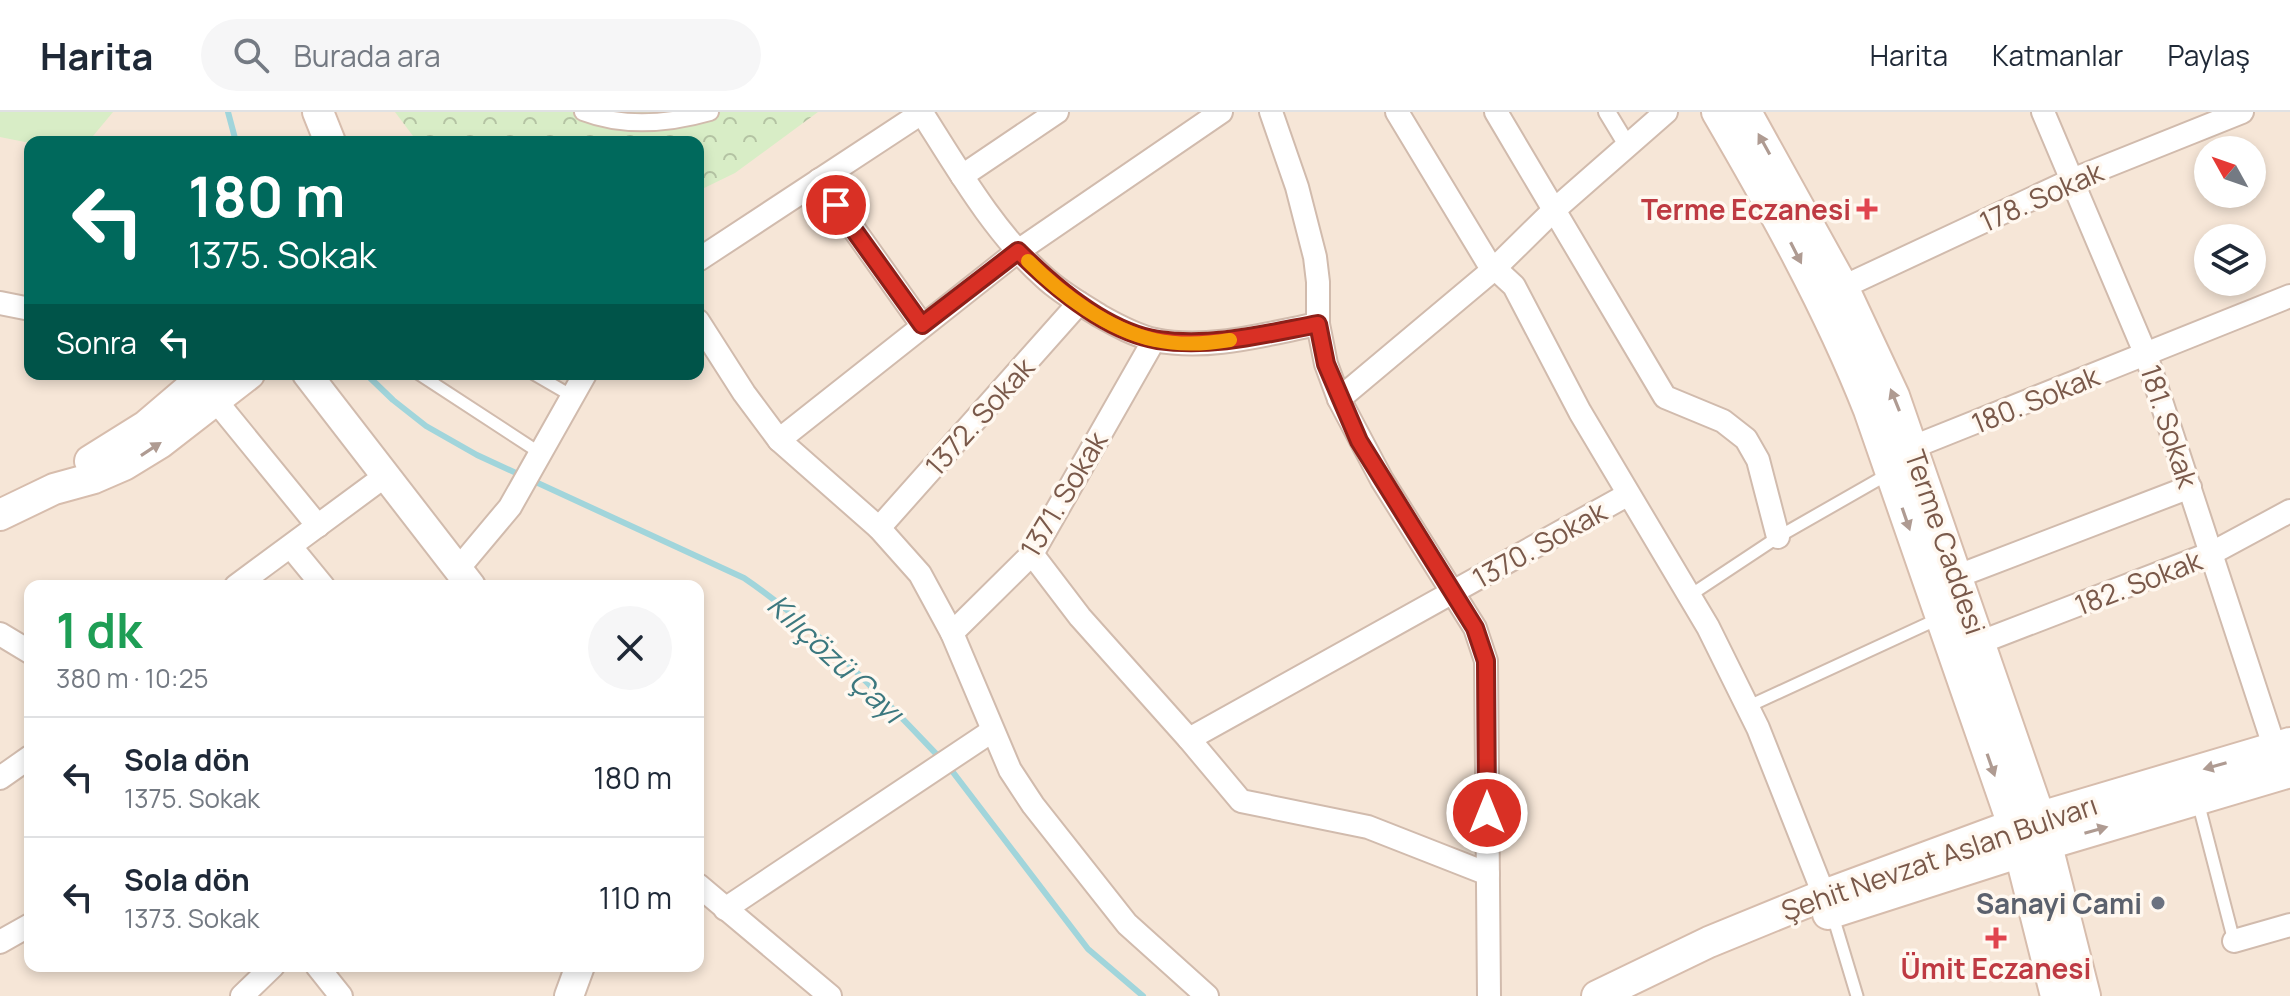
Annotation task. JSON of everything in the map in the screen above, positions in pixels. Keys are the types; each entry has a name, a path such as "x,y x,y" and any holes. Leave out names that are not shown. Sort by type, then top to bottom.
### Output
{"main road":[{"path":"304,112 312,136"},
{"path":"318,112 328,136"},
{"name":"Terme Caddesi","path":"1717,112 1770,203 1855,374 1941,618 2030,835 2085,996"},
{"name":"Terme Caddesi","path":"1746,112 1843,287 1877,358 1913,447 1981,642 2030,835 2056,996"},
{"path":"0,515 54,489 89,461 146,426 212,387 232,380"},
{"name":"Şehit Nevzat Aslan Bulvarı","path":"2030,835 2198,800 2285,755"},
{"name":"Şehit Nevzat Aslan Bulvarı","path":"1597,996 1709,942 2030,835 2285,755"},
{"name":"Şehit Nevzat Aslan Bulvarı","path":"1640,996 1828,904"}],"street":[{"path":"583,112 637,124 681,120 710,112"},
{"path":"704,256 922,112 962,176 1018,251 1046,279 1117,325 1154,340 1185,343 1224,341 1318,324"},
{"path":"962,176 1057,112"},
{"path":"779,440 1018,251 1221,112"},
{"path":"1397,112 1487,261 1514,286 1627,495 1708,627 1747,707 1828,904"},
{"path":"1496,112 1665,397 1723,421 1746,439 1758,460 1778,537"},
{"path":"1607,112 1627,145"},
{"path":"1339,399 1494,269 1553,211 1666,112"},
{"name":"181. Sokak","path":"2043,112 2146,355 2212,553 2285,755"},
{"name":"178. Sokak","path":"1843,287 2209,119 2242,112"},
{"path":"1275,114 1315,257 1318,324 1326,364 1339,399 1382,480 1475,628 1486,661 1489,996"},
{"path":"819,180 922,325"},
{"name":"180. Sokak","path":"1913,447 2290,296"},
{"path":"0,303 24,308"},
{"name":"1372. Sokak","path":"879,528 1079,303"},
{"path":"704,330 779,440 879,528 920,574 952,633 1010,770 1033,805 1127,924 1207,996"},
{"name":"1371. Sokak","path":"952,633 1032,554 1154,340"},
{"path":"312,380 465,577 510,507 581,380"},
{"path":"212,387 318,526"},
{"path":"244,580 385,476"},
{"path":"1958,576 2190,487"},
{"name":"1370. Sokak","path":"1189,739 1627,495"},
{"name":"182. Sokak","path":"1981,642 2212,553 2290,511"},
{"path":"291,547 318,580"},
{"path":"1032,554 1080,617 1241,801 1368,827 1488,874"},
{"path":"0,634 24,648"},
{"path":"725,909 992,731"},
{"path":"0,778 24,761"},
{"path":"704,890 830,996"},
{"path":"2234,941 2290,925"},
{"path":"0,942 24,928"},
{"path":"242,996 267,972"},
{"path":"322,972 341,996"},
{"path":"569,996 578,972"}],"lane":[{"path":"428,380 540,453"},
{"path":"544,380 572,396"},
{"path":"1689,596 1778,537 1890,472"},
{"path":"1747,707 1941,618"},
{"path":"2198,800 2234,941"},
{"path":"1828,904 1857,996"}],"shaded area":[{"path":"0,112 2290,112 2290,996 0,996"}],"green space":[{"path":"0,112 113,112 93,136 24,136 24,142 0,137"},
{"path":"395,112 818,112 735,173 704,188 704,136 413,136"}],"waterway":[{"path":"228,112 234,136"},
{"name":"Kılıçözü Çayı","path":"372,380 426,426 477,455 744,578 823,641 941,759"},
{"name":"Kılıçözü Çayı","path":"949,767 1088,949 1143,996"}],"slow traffic":[{"path":"1028,261 1046,279 1079,303 1117,325 1154,340 1185,343 1230,340"}],"place":[{"name":"Terme Eczanesi","path":"1867,209"},
{"name":"Sanayi Cami","path":"2158,903"},
{"name":"Ümit Eczanesi","path":"1996,938"}],"route":[{"path":"836,205 922,325 1018,251 1046,279 1079,303 1117,325 1154,340 1185,343 1224,341 1318,324 1326,364 1359,441 1475,628 1486,661 1487,813"}]}
